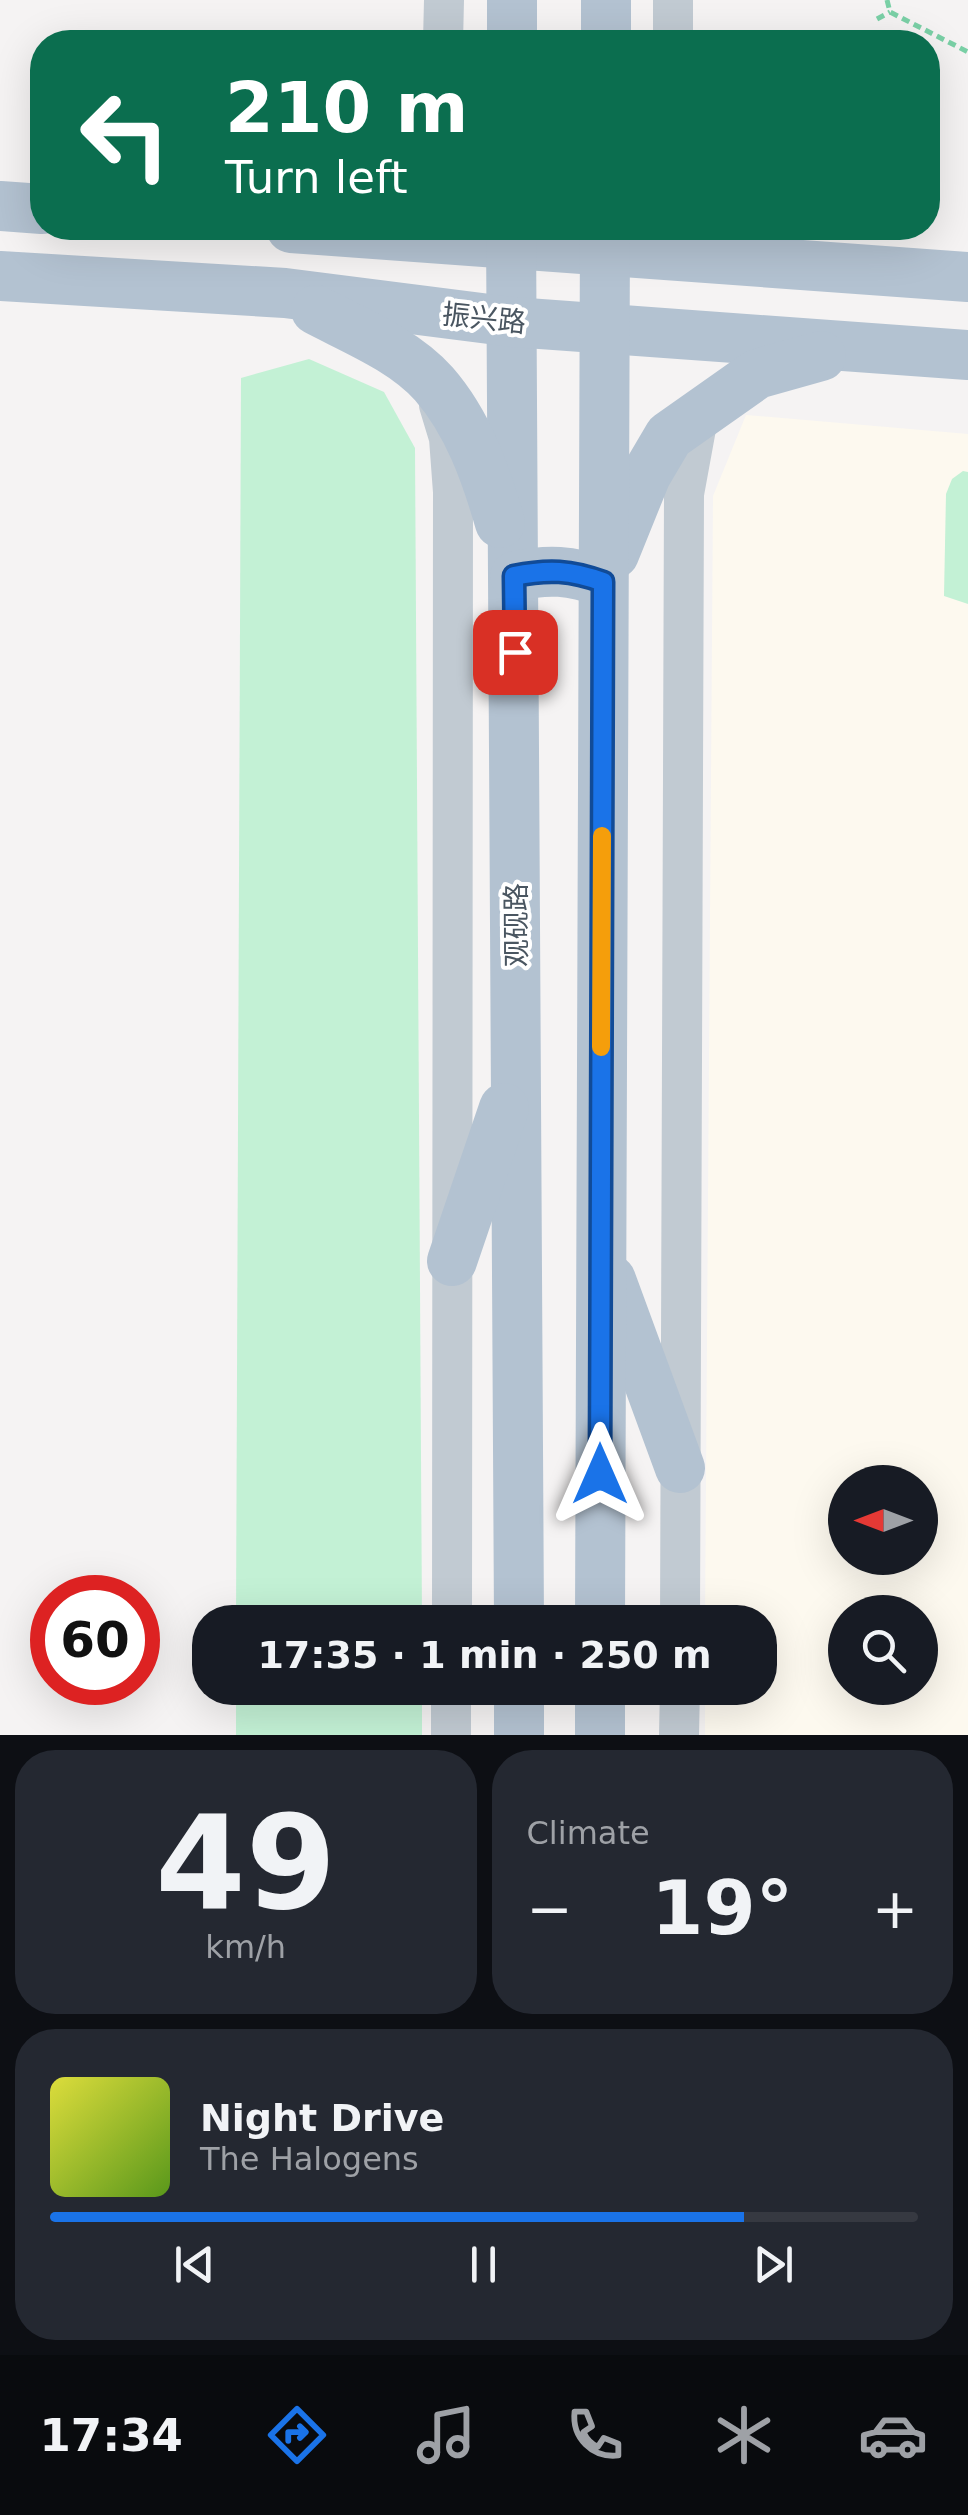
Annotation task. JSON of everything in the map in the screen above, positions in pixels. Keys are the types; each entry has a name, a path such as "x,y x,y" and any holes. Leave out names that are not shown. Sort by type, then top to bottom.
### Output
{"main road":[{"path":"512,0 512,30"},
{"path":"0,206 30,209"},
{"name":"观砚路","path":"511,240 519,1605"},
{"path":"600,1605 605,240"},
{"path":"613,240 837,267 968,277"},
{"path":"780,240 837,267"},
{"name":"振兴路","path":"0,276 284,293 513,322 968,355"},
{"path":"284,293 376,342 432,382 465,430 487,479 514,576 546,569 575,572 603,582"},
{"path":"603,582 646,475 668,436 757,374 856,346"},
{"path":"452,1261 516,1070"},
{"path":"600,1250 680,1468"},
{"path":"519,1705 519,1735"},
{"path":"600,1705 600,1735"}],"street":[{"path":"443,30 444,0"},
{"path":"673,0 673,30"},
{"path":"432,382 449,438 453,492 452,1605"},
{"path":"680,1605 684,494 699,412"},
{"path":"452,1705 452,1735"},
{"path":"680,1705 680,1735"}],"path":[{"path":"886,0 890,12 925,30"},
{"path":"877,19 890,12"},
{"path":"940,38 968,52"}],"shaded area":[{"path":"746,415 968,434 968,1735 705,1735 705,1705 777,1705 777,1605 705,1605 713,496"}],"green space":[{"path":"309,359 384,392 415,448 422,1605 236,1605 241,378"},
{"path":"968,472 968,604 944,596 946,494 952,479"},
{"path":"236,1705 422,1705 422,1735 236,1735"}],"slow traffic":[{"path":"601,1047 602,836"}],"route":[{"path":"515,652 514,576 546,569 575,572 603,582 600,1474"}]}
